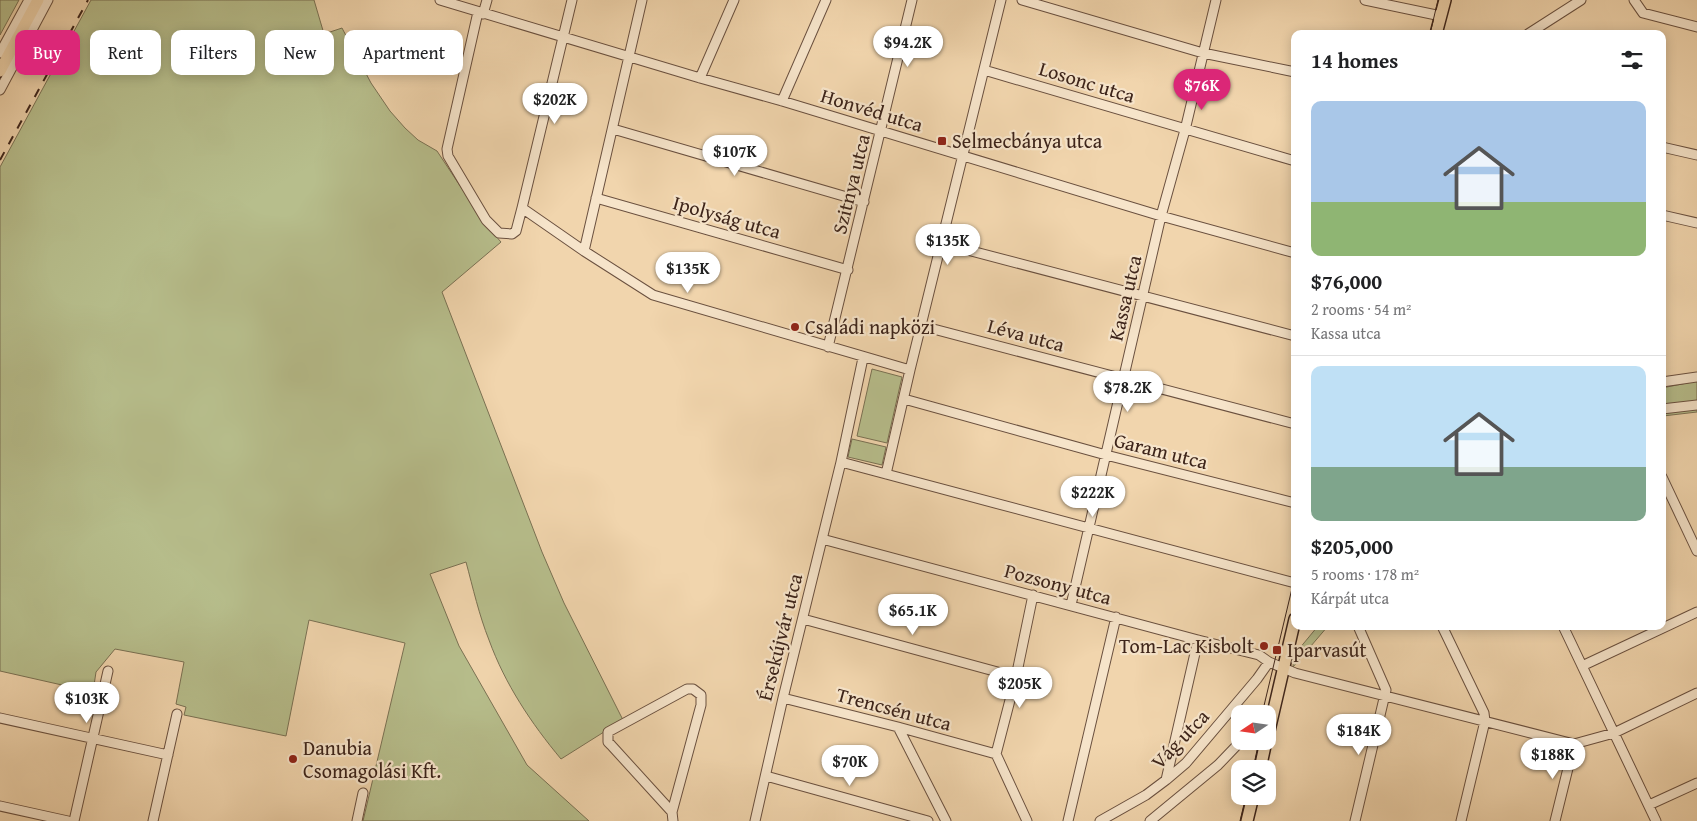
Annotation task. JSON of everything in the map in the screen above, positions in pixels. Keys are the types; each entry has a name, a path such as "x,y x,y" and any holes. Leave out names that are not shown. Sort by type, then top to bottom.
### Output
{"main road":[{"path":"0,71 38,0"},
{"path":"1437,30 1445,0"},
{"path":"1275,705 1292,630"},
{"path":"1247,821 1251,805"}],"street":[{"path":"0,53 29,0"},
{"path":"0,90 48,0"},
{"name":"Honvéd utca","path":"440,0 1162,216 1291,252"},
{"path":"487,0 481,13 448,139 448,156 493,229 499,233 512,234 516,231 522,208 572,0"},
{"path":"584,251 642,0"},
{"path":"700,78 734,0"},
{"path":"782,101 826,0"},
{"name":"Szitnya utca","path":"828,347 912,0"},
{"path":"886,474 1001,0"},
{"path":"1022,0 1204,53 1291,71"},
{"name":"Kassa utca","path":"1071,605 1162,216 1216,0"},
{"path":"1365,0 1441,16"},
{"path":"1534,30 1580,0"},
{"path":"1634,0 1643,14 1697,27"},
{"name":"Losonc utca","path":"984,70 1291,160"},
{"path":"613,129 864,202"},
{"path":"1666,148 1697,156"},
{"name":"Ipolyság utca","path":"596,198 848,270"},
{"path":"522,208 644,290 664,299 863,358 910,370"},
{"path":"1666,216 1697,224"},
{"path":"941,243 1291,335"},
{"name":"Léva utca","path":"922,326 1291,423"},
{"name":"Érsekújvár utca","path":"755,821 841,462 863,358"},
{"path":"1666,381 1697,377"},
{"name":"Garam utca","path":"904,399 1106,455 1291,502"},
{"path":"1666,409 1697,405"},
{"path":"841,462 1291,582"},
{"path":"1666,485 1697,551"},
{"name":"Pozsony utca","path":"822,539 1259,655 1269,662 1295,674 1574,744"},
{"path":"1027,821 996,754 1016,677 1034,595"},
{"path":"1666,624 1697,612"},
{"path":"1068,821 1116,617"},
{"path":"803,619 1016,677"},
{"path":"1355,821 1386,690 1360,630"},
{"path":"1444,630 1484,713 1485,721 1461,821"},
{"path":"1565,630 1649,805 1652,820"},
{"path":"1582,666 1653,630"},
{"path":"1166,780 1198,640"},
{"name":"Vág utca","path":"1100,821 1166,780 1198,750 1269,662"},
{"path":"74,821 108,671"},
{"path":"687,689 693,689 701,696 702,704 672,817 611,745 607,736 608,732 687,689"},
{"path":"1555,821 1574,744 1614,732 1697,693"},
{"name":"Trencsén utca","path":"783,698 996,754"},
{"path":"153,821 177,714"},
{"path":"0,718 168,755"},
{"path":"898,727 946,821"},
{"name":"Vág utca","path":"1153,820 1218,766 1233,750"},
{"path":"766,776 928,821"},
{"path":"1649,805 1697,783"},
{"path":"356,821 363,793"},
{"path":"0,806 68,821"}],"green space":[{"path":"0,0 19,0 0,35"},
{"path":"91,0 314,0 323,30 265,30 265,75 334,75 334,31 342,28 344,32 344,75 367,75 390,111 405,128 418,140 437,151 486,225 501,242 442,292 542,552 564,603 623,720 561,759 529,717 495,656 482,621 466,562 430,574 459,646 527,765 589,821 363,821 405,643 309,620 286,736 184,715 186,707 176,704 184,662 115,649 96,672 93,692 0,671 0,167 50,75 80,75 80,30 75,30"},
{"path":"872,369 902,377 887,443 857,436"},
{"path":"1697,381 1697,412 1666,416 1666,387"},
{"path":"852,439 886,447 882,465 848,457"},
{"path":"1315,630 1325,630 1293,667 1294,655"}],"tram line":[{"path":"1431,30 1438,0"},
{"path":"1264,705 1291,593"},
{"path":"1255,760 1257,750"},
{"path":"1240,821 1244,805"}],"railway":[{"path":"0,160 88,0"}],"place":[{"name":"Selmecbánya utca","path":"942,141"},
{"name":"Családi napközi","path":"795,327"},
{"name":"Tom-Lac Kisbolt","path":"1264,646"},
{"name":"Iparvasút","path":"1277,650"},
{"name":"Danubia Csomagolási Kft.","path":"293,759"}]}
